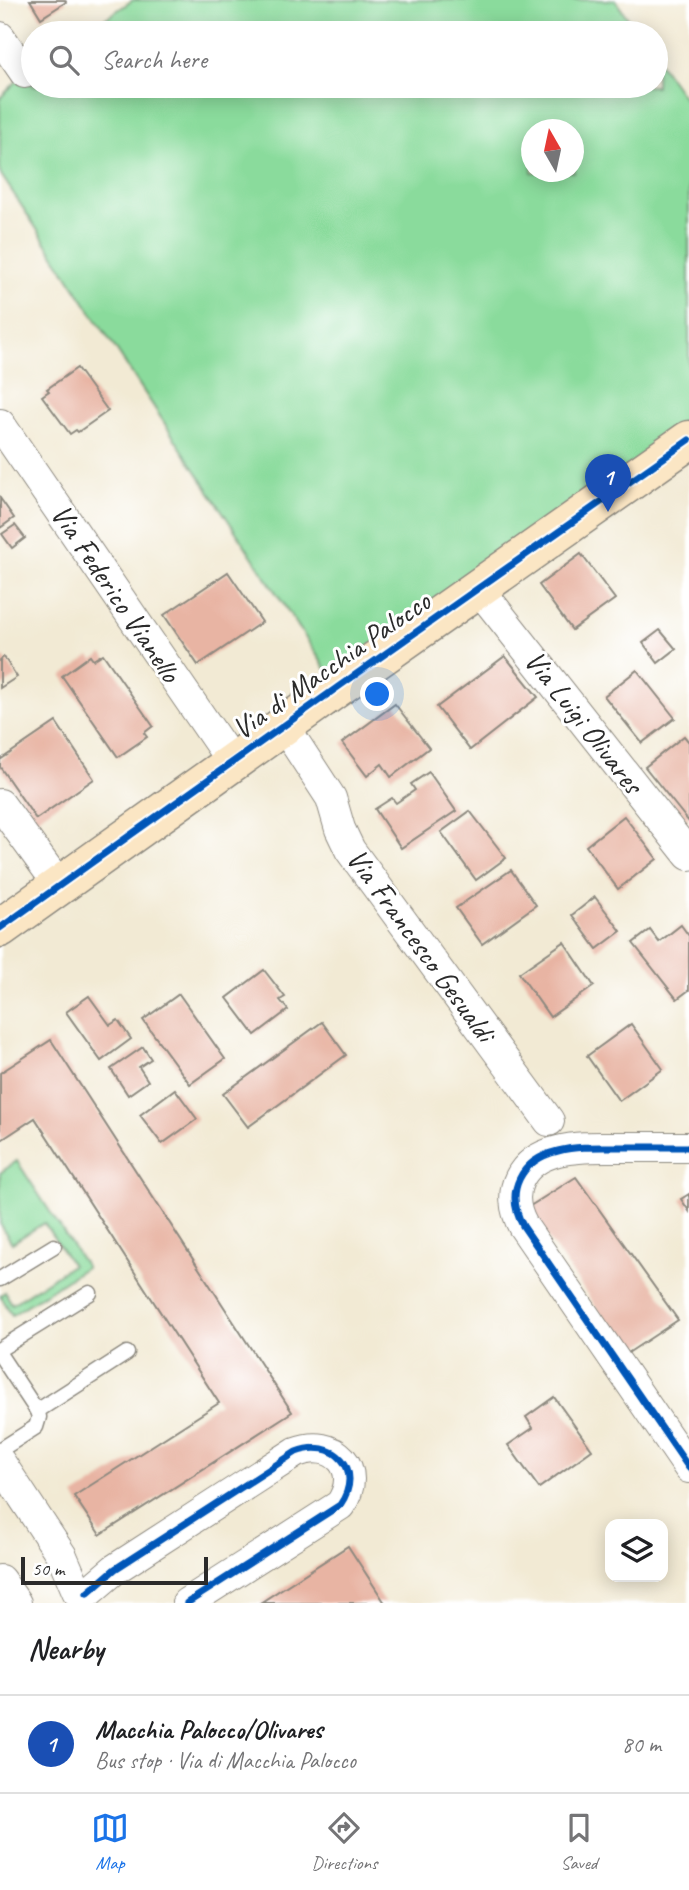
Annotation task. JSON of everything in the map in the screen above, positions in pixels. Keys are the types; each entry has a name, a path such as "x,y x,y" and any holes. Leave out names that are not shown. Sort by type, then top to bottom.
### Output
{"street":[{"path":"0,37 21,67"},
{"name":"Via Federico Vianello","path":"0,424 232,762"},
{"name":"Via di Macchia Palocco","path":"0,928 689,440"},
{"name":"Via Luigi Olivares","path":"479,589 689,855"},
{"name":"Via Francesco Gesualdi","path":"284,726 331,798 340,830 350,850 549,1121"},
{"path":"0,804 59,885"},
{"path":"689,1147 585,1147 558,1151 537,1160 523,1173 518,1181 515,1199 523,1226 689,1468"},
{"path":"0,1462 62,1556 81,1598 115,1569 290,1455 303,1449 318,1448 332,1452 344,1461 349,1488 340,1504 187,1603"},
{"path":"0,1580 16,1603"}],"lane":[{"path":"0,1279 54,1246"},
{"path":"0,1349 90,1293"},
{"path":"37,1411 127,1353"},
{"path":"0,1355 39,1417 36,1427 0,1450"}],"green space":[{"path":"133,0 615,0 630,21 102,21"},
{"path":"668,75 689,105 689,440 338,687 0,173 0,98 21,77 21,98 668,98"},
{"path":"17,1161 86,1267 12,1315 0,1295 5,1292 12,1304 72,1265 44,1223 12,1243 0,1224 0,1173"}],"building":[{"path":"30,0 65,0 66,2 41,18"},
{"path":"77,368 108,411 78,432 76,430 70,434 42,396 49,391 47,389"},
{"path":"0,498 14,518 0,528"},
{"path":"15,525 25,538 12,548 2,534"},
{"path":"581,554 615,599 572,630 539,585"},
{"path":"228,572 262,622 198,665 164,615"},
{"path":"660,630 676,649 658,663 643,643"},
{"path":"103,654 153,726 144,733 147,737 118,757 62,676 90,656 93,660"},
{"path":"505,656 538,697 470,750 437,707"},
{"path":"4,657 17,677 0,688 0,660"},
{"path":"637,670 675,718 642,743 604,696"},
{"path":"395,704 429,748 391,777 382,764 367,776 342,743"},
{"path":"56,722 94,779 36,819 0,767 0,760"},
{"path":"684,736 689,742 689,822 645,767"},
{"path":"429,772 456,811 401,848 375,809 392,798 396,803 415,790 411,784"},
{"path":"470,811 506,858 476,880 441,832"},
{"path":"624,816 657,859 618,889 586,846"},
{"path":"511,870 536,905 482,944 456,908"},
{"path":"595,897 621,931 597,949 572,915"},
{"path":"681,925 689,936 689,990 677,999 633,943 650,930 659,942"},
{"path":"564,942 594,986 550,1017 519,973"},
{"path":"264,970 285,997 280,1000 288,1010 255,1035 227,998"},
{"path":"179,994 225,1059 190,1084 143,1020"},
{"path":"89,996 110,1025 118,1020 131,1039 101,1061 66,1012"},
{"path":"322,1022 346,1055 248,1127 223,1094"},
{"path":"631,1024 663,1069 619,1101 587,1056"},
{"path":"51,1040 292,1412 100,1535 74,1496 219,1403 35,1118 0,1141 0,1073"},
{"path":"143,1047 151,1059 139,1067 148,1081 128,1095 111,1069"},
{"path":"175,1089 197,1119 162,1144 140,1115"},
{"path":"576,1177 678,1320 628,1353 527,1208"},
{"path":"689,1194 689,1211 681,1199"},
{"path":"554,1397 592,1450 539,1488 508,1445 533,1428 526,1417"},
{"path":"348,1546 385,1603 260,1603"}],"cycle path":[{"path":"0,928 689,440"},
{"path":"689,1147 588,1147 545,1155 526,1169 516,1189 515,1201 523,1226 689,1468"},
{"path":"87,1593 115,1569 296,1452 310,1448 322,1449 342,1459 349,1479 347,1492 340,1505 187,1603"}],"place":[{"name":"Macchia Palocco/Olivares","path":"608,512"}]}
